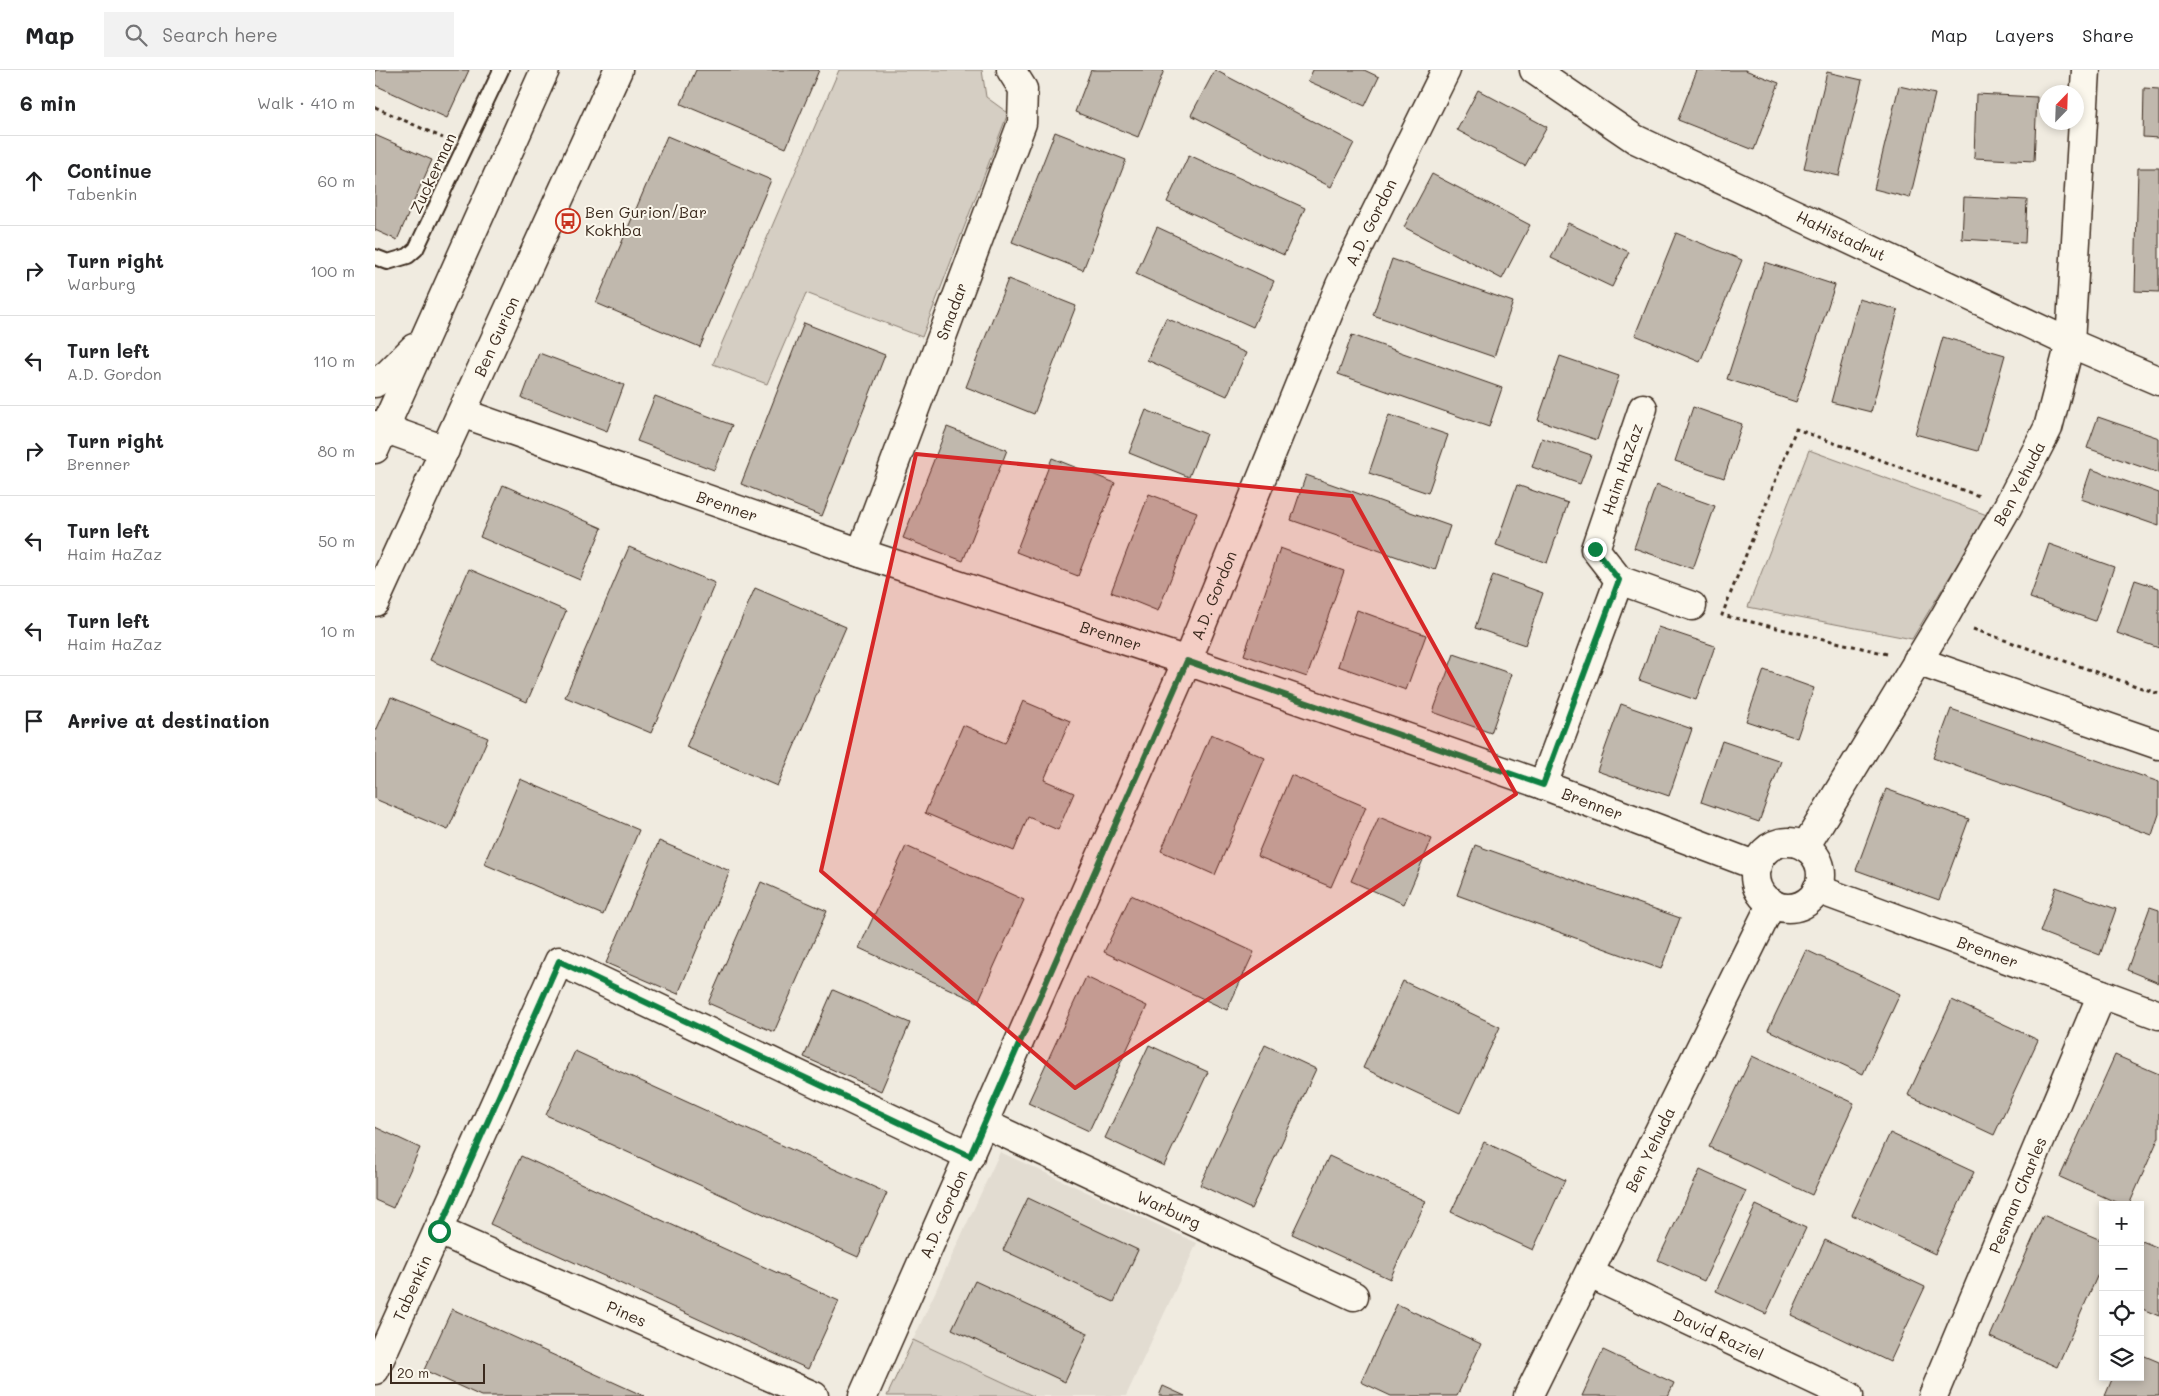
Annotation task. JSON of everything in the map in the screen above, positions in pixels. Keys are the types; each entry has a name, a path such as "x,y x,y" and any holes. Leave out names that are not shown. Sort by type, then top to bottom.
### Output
{"street":[{"path":"445,450 378,434 427,334 545,70"},
{"name":"Ben Gurion","path":"375,602 463,413 617,70"},
{"name":"Smadar","path":"861,553 1022,124 1023,89 1011,70"},
{"name":"A.D. Gordon","path":"863,1396 1187,661 1340,286 1445,70"},
{"name":"HaHistadrut","path":"1534,70 1635,139 2069,343 2159,381"},
{"name":"Ben Yehuda","path":"1805,847 1944,618 2008,506 2048,428 2069,343 2086,70"},
{"path":"375,383 388,374 427,334"},
{"name":"Haim HaZaz","path":"1619,580 1595,549 1643,408"},
{"name":"Brenner","path":"463,413 861,553 1187,661 1543,785 1757,866"},
{"path":"1543,785 1619,580 1692,606"},
{"path":"1917,661 2159,745"},
{"path":"1783,843 1794,843 1805,847 1819,863 1821,874 1815,895 1797,907 1787,908 1772,903 1759,892 1755,883 1757,866 1764,852 1773,846 1783,843"},
{"name":"Brenner","path":"1817,889 2159,1015"},
{"name":"Ben Yehuda","path":"1528,1396 1772,903"},
{"name":"Tabenkin","path":"375,1370 559,961 970,1156"},
{"name":"Pesman Charles","path":"1933,1396 2102,994"},
{"name":"Warburg","path":"983,1123 1354,1296"},
{"name":"Pines","path":"439,1231 814,1396"},
{"name":"David Raziel","path":"1590,1274 1849,1396"}],"lane":[{"name":"Zuckerman","path":"375,257 388,262 408,256 416,250 501,70"}],"path":[{"path":"375,107 464,148"},
{"path":"1917,661 1722,615 1796,429 2008,506"},
{"path":"1944,618 2159,694"}],"highlighted area":[{"path":"916,454 1352,496 1516,794 1075,1088 821,871"}],"shaded area":[{"path":"839,70 982,70 986,97 1008,113 922,337 806,293 767,384 713,364"},
{"path":"1809,450 1987,515 1912,639 1748,607"},
{"path":"1000,1152 1197,1243 1126,1396 1033,1396 913,1340"},
{"path":"913,1340 1033,1396 887,1396"}],"building":[{"path":"375,70 469,70 447,118 375,85"},
{"path":"696,70 819,70 786,148 681,104"},
{"path":"1091,70 1164,70 1138,137 1075,112"},
{"path":"1215,70 1354,143 1331,187 1191,115"},
{"path":"1313,70 1364,70 1379,77 1365,106 1308,81"},
{"path":"1697,70 1745,70 1779,83 1754,150 1678,120"},
{"path":"1827,72 1862,80 1839,176 1804,168"},
{"path":"1899,86 1935,94 1910,198 1874,189"},
{"path":"2144,88 2159,89 2159,138 2143,137"},
{"path":"1478,90 1547,127 1525,166 1457,130"},
{"path":"1976,94 2037,97 2034,161 1974,158"},
{"path":"1055,132 1126,160 1083,270 1012,242"},
{"path":"375,135 432,160 397,240 375,230"},
{"path":"667,136 771,180 700,347 596,303"},
{"path":"1189,155 1305,208 1284,255 1167,202"},
{"path":"2138,168 2159,168 2159,292 2135,291"},
{"path":"1432,174 1530,225 1502,279 1404,227"},
{"path":"1964,197 2027,200 2025,243 1962,239"},
{"path":"1568,223 1629,252 1612,287 1551,258"},
{"path":"1157,227 1274,281 1253,327 1136,274"},
{"path":"1676,233 1742,260 1700,362 1635,335"},
{"path":"1392,259 1513,302 1494,357 1373,315"},
{"path":"1765,262 1835,285 1796,402 1727,379"},
{"path":"1008,279 1076,306 1034,414 966,387"},
{"path":"1859,299 1898,310 1871,412 1831,402"},
{"path":"1166,318 1246,353 1227,396 1147,360"},
{"path":"804,323 885,355 822,516 741,484"},
{"path":"1352,335 1502,388 1489,427 1338,374"},
{"path":"1943,337 2005,355 1978,451 1915,434"},
{"path":"539,353 624,385 607,431 522,398"},
{"path":"1560,356 1619,376 1597,440 1538,420"},
{"path":"655,396 732,425 714,470 637,441"},
{"path":"1693,407 1742,424 1724,478 1675,461"},
{"path":"1146,410 1206,434 1189,477 1129,453"},
{"path":"1389,415 1448,435 1428,493 1369,473"},
{"path":"2098,417 2159,438 2159,473 2087,448"},
{"path":"947,427 1007,450 963,561 903,538"},
{"path":"1542,438 1591,455 1580,484 1532,467"},
{"path":"1052,458 1115,483 1078,576 1016,552"},
{"path":"2091,469 2159,493 2159,526 2081,499"},
{"path":"1306,475 1450,526 1435,570 1291,520"},
{"path":"503,485 602,528 580,580 480,537"},
{"path":"1517,485 1568,503 1547,563 1496,545"},
{"path":"1656,485 1715,506 1693,569 1634,548"},
{"path":"1149,494 1197,512 1158,611 1111,592"},
{"path":"2049,544 2114,567 2095,621 2030,598"},
{"path":"629,547 715,583 651,733 565,697"},
{"path":"1280,548 1344,571 1307,677 1244,655"},
{"path":"469,569 566,611 527,702 430,660"},
{"path":"1493,575 1543,593 1525,645 1475,628"},
{"path":"2135,580 2159,588 2159,648 2117,633"},
{"path":"755,588 846,627 777,786 686,747"},
{"path":"1357,610 1426,635 1406,690 1338,666"},
{"path":"1658,627 1715,646 1696,700 1639,680"},
{"path":"1454,654 1512,674 1491,733 1433,712"},
{"path":"1764,670 1814,688 1797,738 1746,721"},
{"path":"391,697 488,738 448,830 375,799 375,733"},
{"path":"1023,701 1070,721 1044,780 1074,793 1058,830 1028,817 1014,851 925,813 963,725 1005,743"},
{"path":"1621,704 1692,729 1669,796 1597,771"},
{"path":"1951,709 2159,782 2159,814 2152,835 1933,758"},
{"path":"1211,734 1265,758 1215,875 1161,851"},
{"path":"1722,741 1781,761 1759,822 1701,802"},
{"path":"1291,775 1366,807 1331,887 1257,856"},
{"path":"520,779 639,830 603,915 484,864"},
{"path":"1886,789 1969,819 1939,900 1856,870"},
{"path":"1379,817 1432,839 1404,904 1351,881"},
{"path":"659,841 730,871 678,994 606,963"},
{"path":"1475,845 1680,918 1661,969 1457,895"},
{"path":"906,846 1024,900 978,1002 859,948"},
{"path":"761,882 827,911 774,1032 708,1003"},
{"path":"2056,887 2116,909 2100,955 2040,932"},
{"path":"1131,895 1254,952 1227,1010 1104,952"},
{"path":"2150,907 2159,910 2159,983 2127,970"},
{"path":"1806,950 1900,994 1863,1074 1768,1030"},
{"path":"1086,977 1147,1006 1089,1131 1028,1103"},
{"path":"1403,981 1500,1027 1460,1113 1363,1068"},
{"path":"833,990 910,1023 881,1091 804,1057"},
{"path":"1952,1000 2038,1040 1994,1135 1908,1095"},
{"path":"1149,1045 1208,1072 1164,1166 1105,1138"},
{"path":"1265,1045 1316,1069 1251,1209 1200,1185"},
{"path":"575,1051 887,1193 858,1257 546,1115"},
{"path":"2115,1055 2159,1074 2159,1137 2131,1201 2113,1201 2060,1177"},
{"path":"1752,1056 1854,1103 1812,1195 1709,1147"},
{"path":"375,1127 420,1148 393,1208 375,1200"},
{"path":"1890,1133 1974,1172 1935,1254 1852,1215"},
{"path":"1484,1142 1565,1180 1533,1250 1451,1212"},
{"path":"521,1156 839,1301 808,1369 490,1224"},
{"path":"1329,1156 1426,1201 1390,1279 1292,1234"},
{"path":"1700,1170 1746,1191 1704,1281 1658,1260"},
{"path":"1028,1198 1138,1250 1114,1302 1003,1250"},
{"path":"1756,1205 1806,1228 1766,1314 1716,1291"},
{"path":"2043,1215 2099,1239 2099,1272 2057,1367 1990,1337"},
{"path":"1825,1240 1925,1287 1890,1362 1791,1315"},
{"path":"2144,1242 2159,1248 2159,1316 2144,1310"},
{"path":"975,1281 1088,1333 1065,1382 952,1329"},
{"path":"1397,1304 1481,1344 1457,1396 1391,1396 1361,1382"},
{"path":"452,1309 644,1396 481,1396 424,1370"},
{"path":"1603,1350 1674,1383 1668,1396 1582,1396"},
{"path":"2144,1356 2159,1362 2159,1396 2105,1396 2111,1381 2144,1381"},
{"path":"1163,1386 1185,1396 1159,1396"}],"place":[{"name":"Ben Gurion/Bar Kokhba","path":"568,221"}],"route":[{"path":"439,1231 559,961 970,1156 1187,661 1543,785 1619,580 1595,549"}]}
